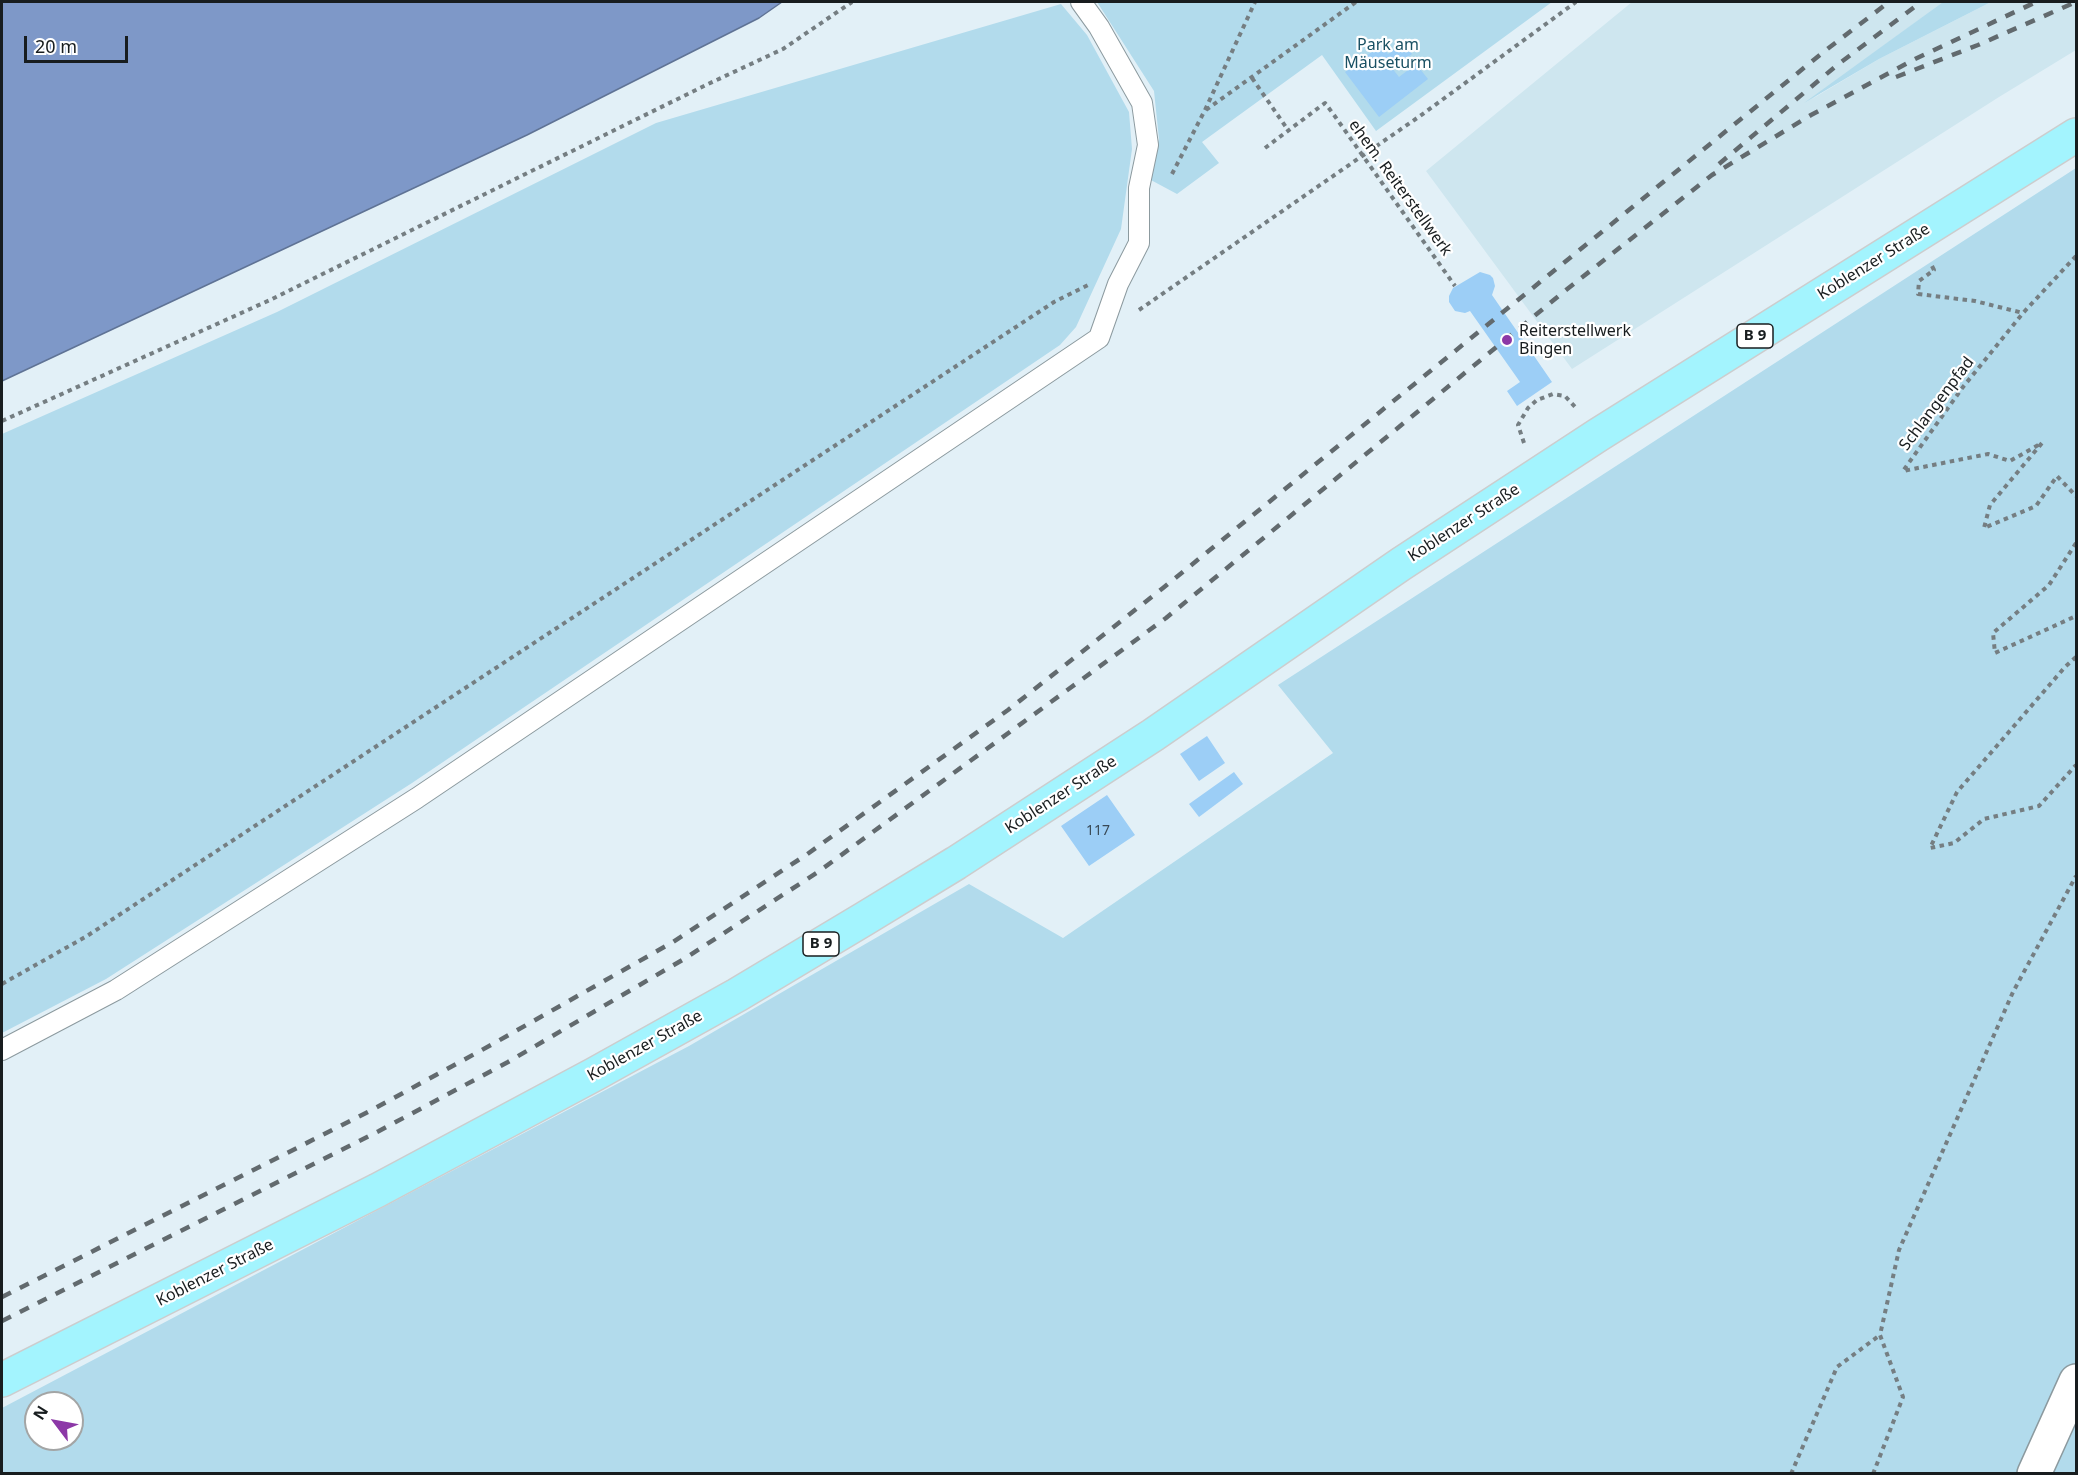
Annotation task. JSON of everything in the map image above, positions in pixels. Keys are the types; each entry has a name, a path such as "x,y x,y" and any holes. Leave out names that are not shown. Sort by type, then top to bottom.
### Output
{"main road":[{"name":"Koblenzer Straße","path":"2,1380 419,1168 737,995 864,919 956,863 1153,735 1401,564 1598,435 2076,135"}],"street":[{"path":"2034,1473 2076,1381"}],"lane":[{"path":"2,1050 116,990 417,798 1099,338 1118,284 1139,243 1138,188 1148,145 1142,103 1100,27 1081,2"}],"path":[{"path":"2,421 270,300 783,49 852,2"},
{"path":"1170,178 1205,110 1255,2"},
{"path":"1205,110 1356,2"},
{"path":"1099,338 1420,116 1576,2"},
{"path":"1252,78 1288,130 1265,148"},
{"name":"ehem. Reiterstellwerk","path":"1288,130 1325,103 1455,286"},
{"path":"1919,281 1918,294 1975,301 2023,313 2076,255"},
{"path":"2,984 97,929 1054,302 1089,284 1118,284"},
{"name":"Schlangenpfad","path":"2023,313 1963,387 1903,471 1988,454 2010,461 2042,443 1990,505 1983,528 2036,506 2056,476 2076,496"},
{"path":"1522,439 1518,425 1528,408 1537,400 1553,394 1565,396 1575,406"},
{"path":"1534,395 1537,400"},
{"path":"2076,543 2049,585 1992,633 1995,653 2076,616"},
{"path":"2076,657 1957,792 1930,848 1954,843 1984,819 2038,806 2076,765"},
{"path":"1873,1473 1903,1397 1880,1335 1899,1250 2013,992 2076,876"},
{"path":"1791,1473 1837,1367 1880,1335"}],"shaded area":[{"path":"1632,2 1943,2 1812,99 1879,59 1991,2 2076,2 2076,50 1572,369 1426,171"}],"green space":[{"name":"Park am Mäuseturm","path":"1097,2 1552,2 1376,131 1322,55 1202,142 1219,163 1177,194 1149,179 1159,139 1154,91"},
{"path":"1943,2 1991,2 1879,59 1804,103"},
{"path":"1061,4 1087,35 1129,112 1132,149 1121,229 1076,327 1060,345 412,783 106,979 2,1033 2,434 277,312 656,123"},
{"path":"2076,168 2076,1473 2,1474 2,1408 24,1396 24,1451 84,1451 84,1391 34,1391 689,1046 969,884 1063,938 1333,753 1278,685"}],"water":[{"path":"2,2 782,2 759,18 527,135 2,381"}],"building":[{"path":"1404,42 1412,54 1392,68 1399,77 1416,64 1428,79 1379,117 1345,72 1381,45 1388,54"},
{"name":"Reiterstellwerk Bingen","path":"1480,272 1493,278 1495,286 1492,295 1552,382 1517,406 1507,391 1520,382 1470,311 1465,313 1455,311 1449,302 1453,288"},
{"path":"1207,736 1225,763 1199,781 1180,754"},
{"path":"1234,772 1243,784 1199,817 1189,804"},
{"path":"1107,795 1135,835 1089,866 1061,826"}],"railway":[{"path":"2,1297 368,1112 491,1045 673,942 806,855 1008,710 1163,588 1826,50 1889,2"},
{"path":"1719,164 1836,66 1921,2"},
{"path":"2,1321 379,1131 508,1062 684,959 818,872 1166,618 1566,290 1712,175 1811,115 1915,59 2036,2"},
{"path":"1896,77 1978,45 2076,2"}],"place":[{"name":"Reiterstellwerk Bingen","path":"1507,340"}]}
